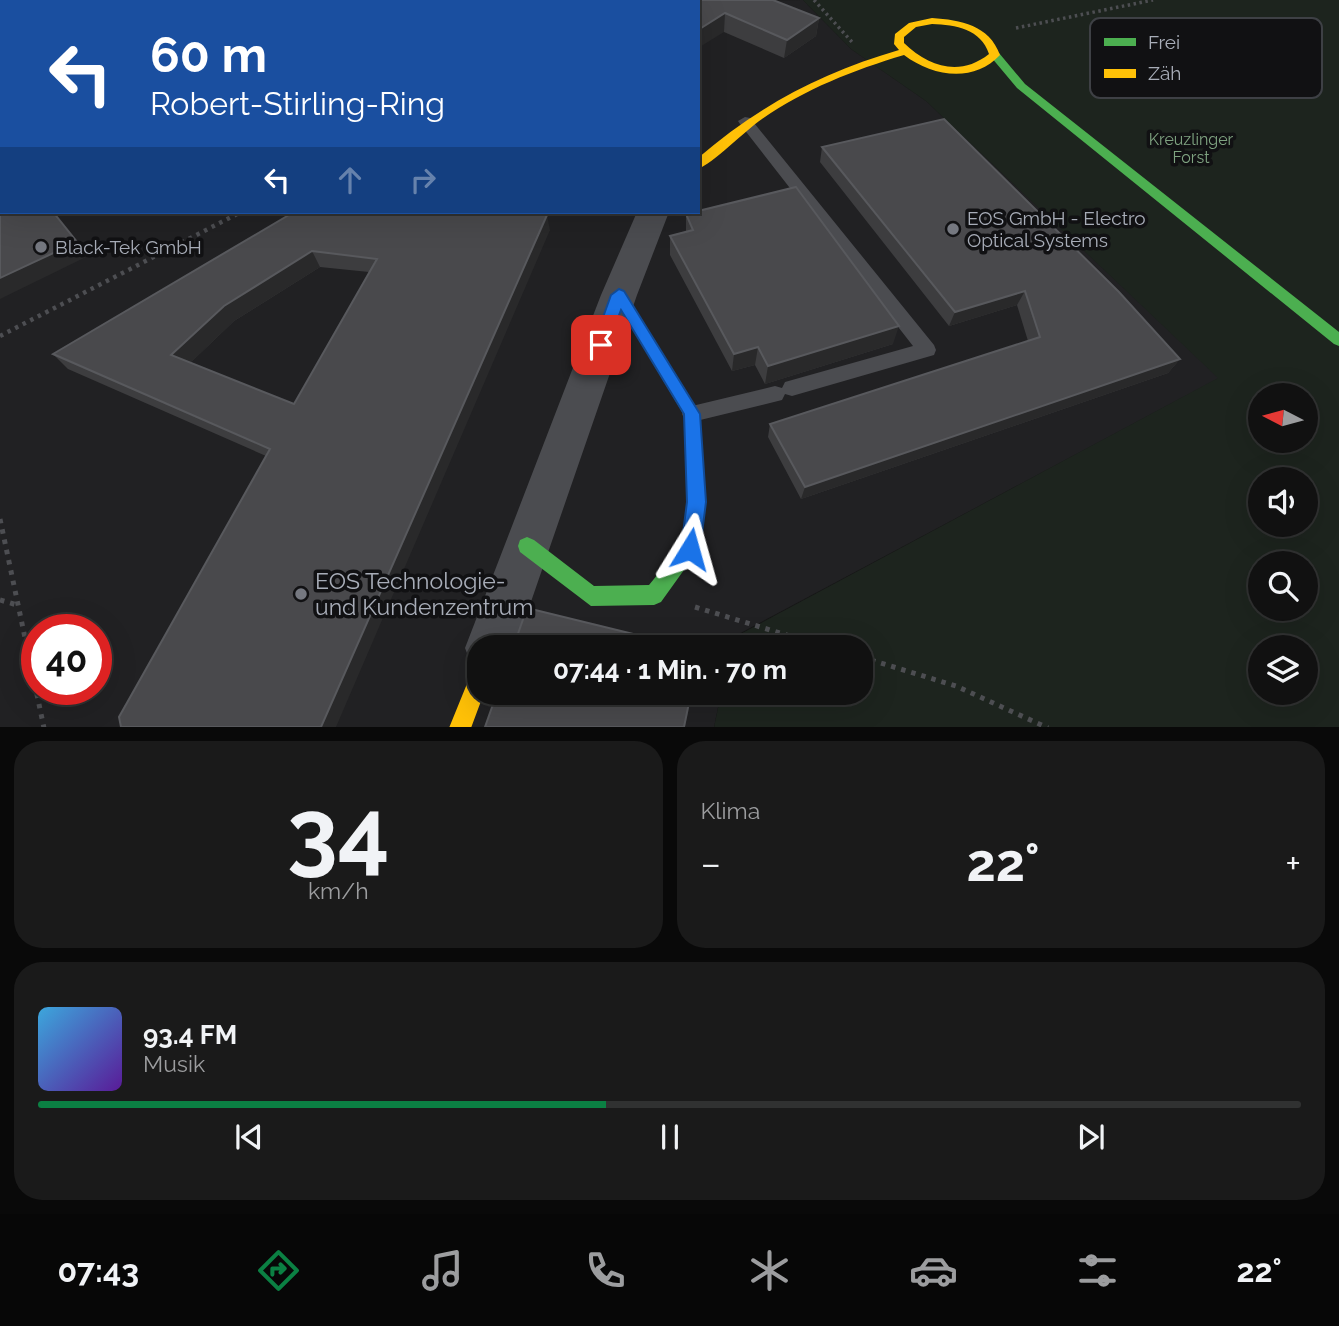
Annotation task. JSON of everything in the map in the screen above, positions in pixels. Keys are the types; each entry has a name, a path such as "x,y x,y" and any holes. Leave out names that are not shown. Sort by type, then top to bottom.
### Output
{"street":[{"path":"969,70 990,61 995,55 995,48 986,36 975,29 915,15 899,36 899,44 904,52 925,65 939,69 969,70 1021,86"},
{"path":"700,163 745,121 800,86 869,60 904,52"},
{"path":"995,55 1021,86 1339,340"},
{"path":"495,635 649,214"},
{"path":"527,546 591,596 654,595 690,549 696,502 692,414 619,295"},
{"path":"460,727 469,705"}],"lane":[{"path":"692,414 927,350 745,121"}],"path":[{"path":"814,0 869,60"},
{"path":"1035,23 1153,0"},
{"path":"0,336 236,214"},
{"path":"0,519 44,727"},
{"path":"654,595 786,635"},
{"path":"0,600 17,605"},
{"path":"873,661 956,686 1048,727"}],"shaded area":[{"path":"803,0 851,49 926,101 1219,378 737,635 467,635 467,705 719,705 714,727 0,727 0,214 700,214 700,1"}],"green space":[{"name":"Kreuzlinger Forst","path":"803,0 1339,0 1339,727 714,727 719,705 873,705 873,635 739,635 1218,378 926,101 851,49"}],"building":[{"path":"700,0 773,0 819,18 787,40 725,13 700,29"},
{"path":"944,119 1119,292 1180,359 805,487 770,424 1040,337 1025,291 955,312 822,147"},
{"path":"796,187 899,326 768,366 758,347 734,354 670,236 693,230 686,214 700,214 700,211"},
{"name":"Black-Tek GmbH","path":"0,214 55,214 77,242 0,278"},
{"name":"EOS Technologie- und Kundenzentrum","path":"291,214 547,215 321,727 121,727 119,717 270,449 53,354","holes":["312,251 377,259 294,404 171,355 224,306"]},
{"path":"527,608 637,635 518,635"},
{"path":"493,705 689,705 684,727 485,727"}],"traffic: fast":[{"path":"995,55 1021,86 1339,340"},
{"path":"527,546 591,596 654,595 690,549 696,502 692,414 619,295"}],"traffic: slow":[{"path":"932,21 962,25 979,32 992,46 995,55 984,64 959,71 933,67 920,61 899,44 899,36 913,25 932,21"},
{"path":"700,163 745,126 793,95 845,71 904,52"},
{"path":"460,727 469,705"}],"place":[{"name":"EOS GmbH - Electro Optical Systems","path":"953,229"},
{"name":"Black-Tek GmbH","path":"41,247"},
{"name":"EOS Technologie- und Kundenzentrum","path":"301,594"}],"route":[{"path":"601,345 619,295 692,414 696,502 690,549"}]}
